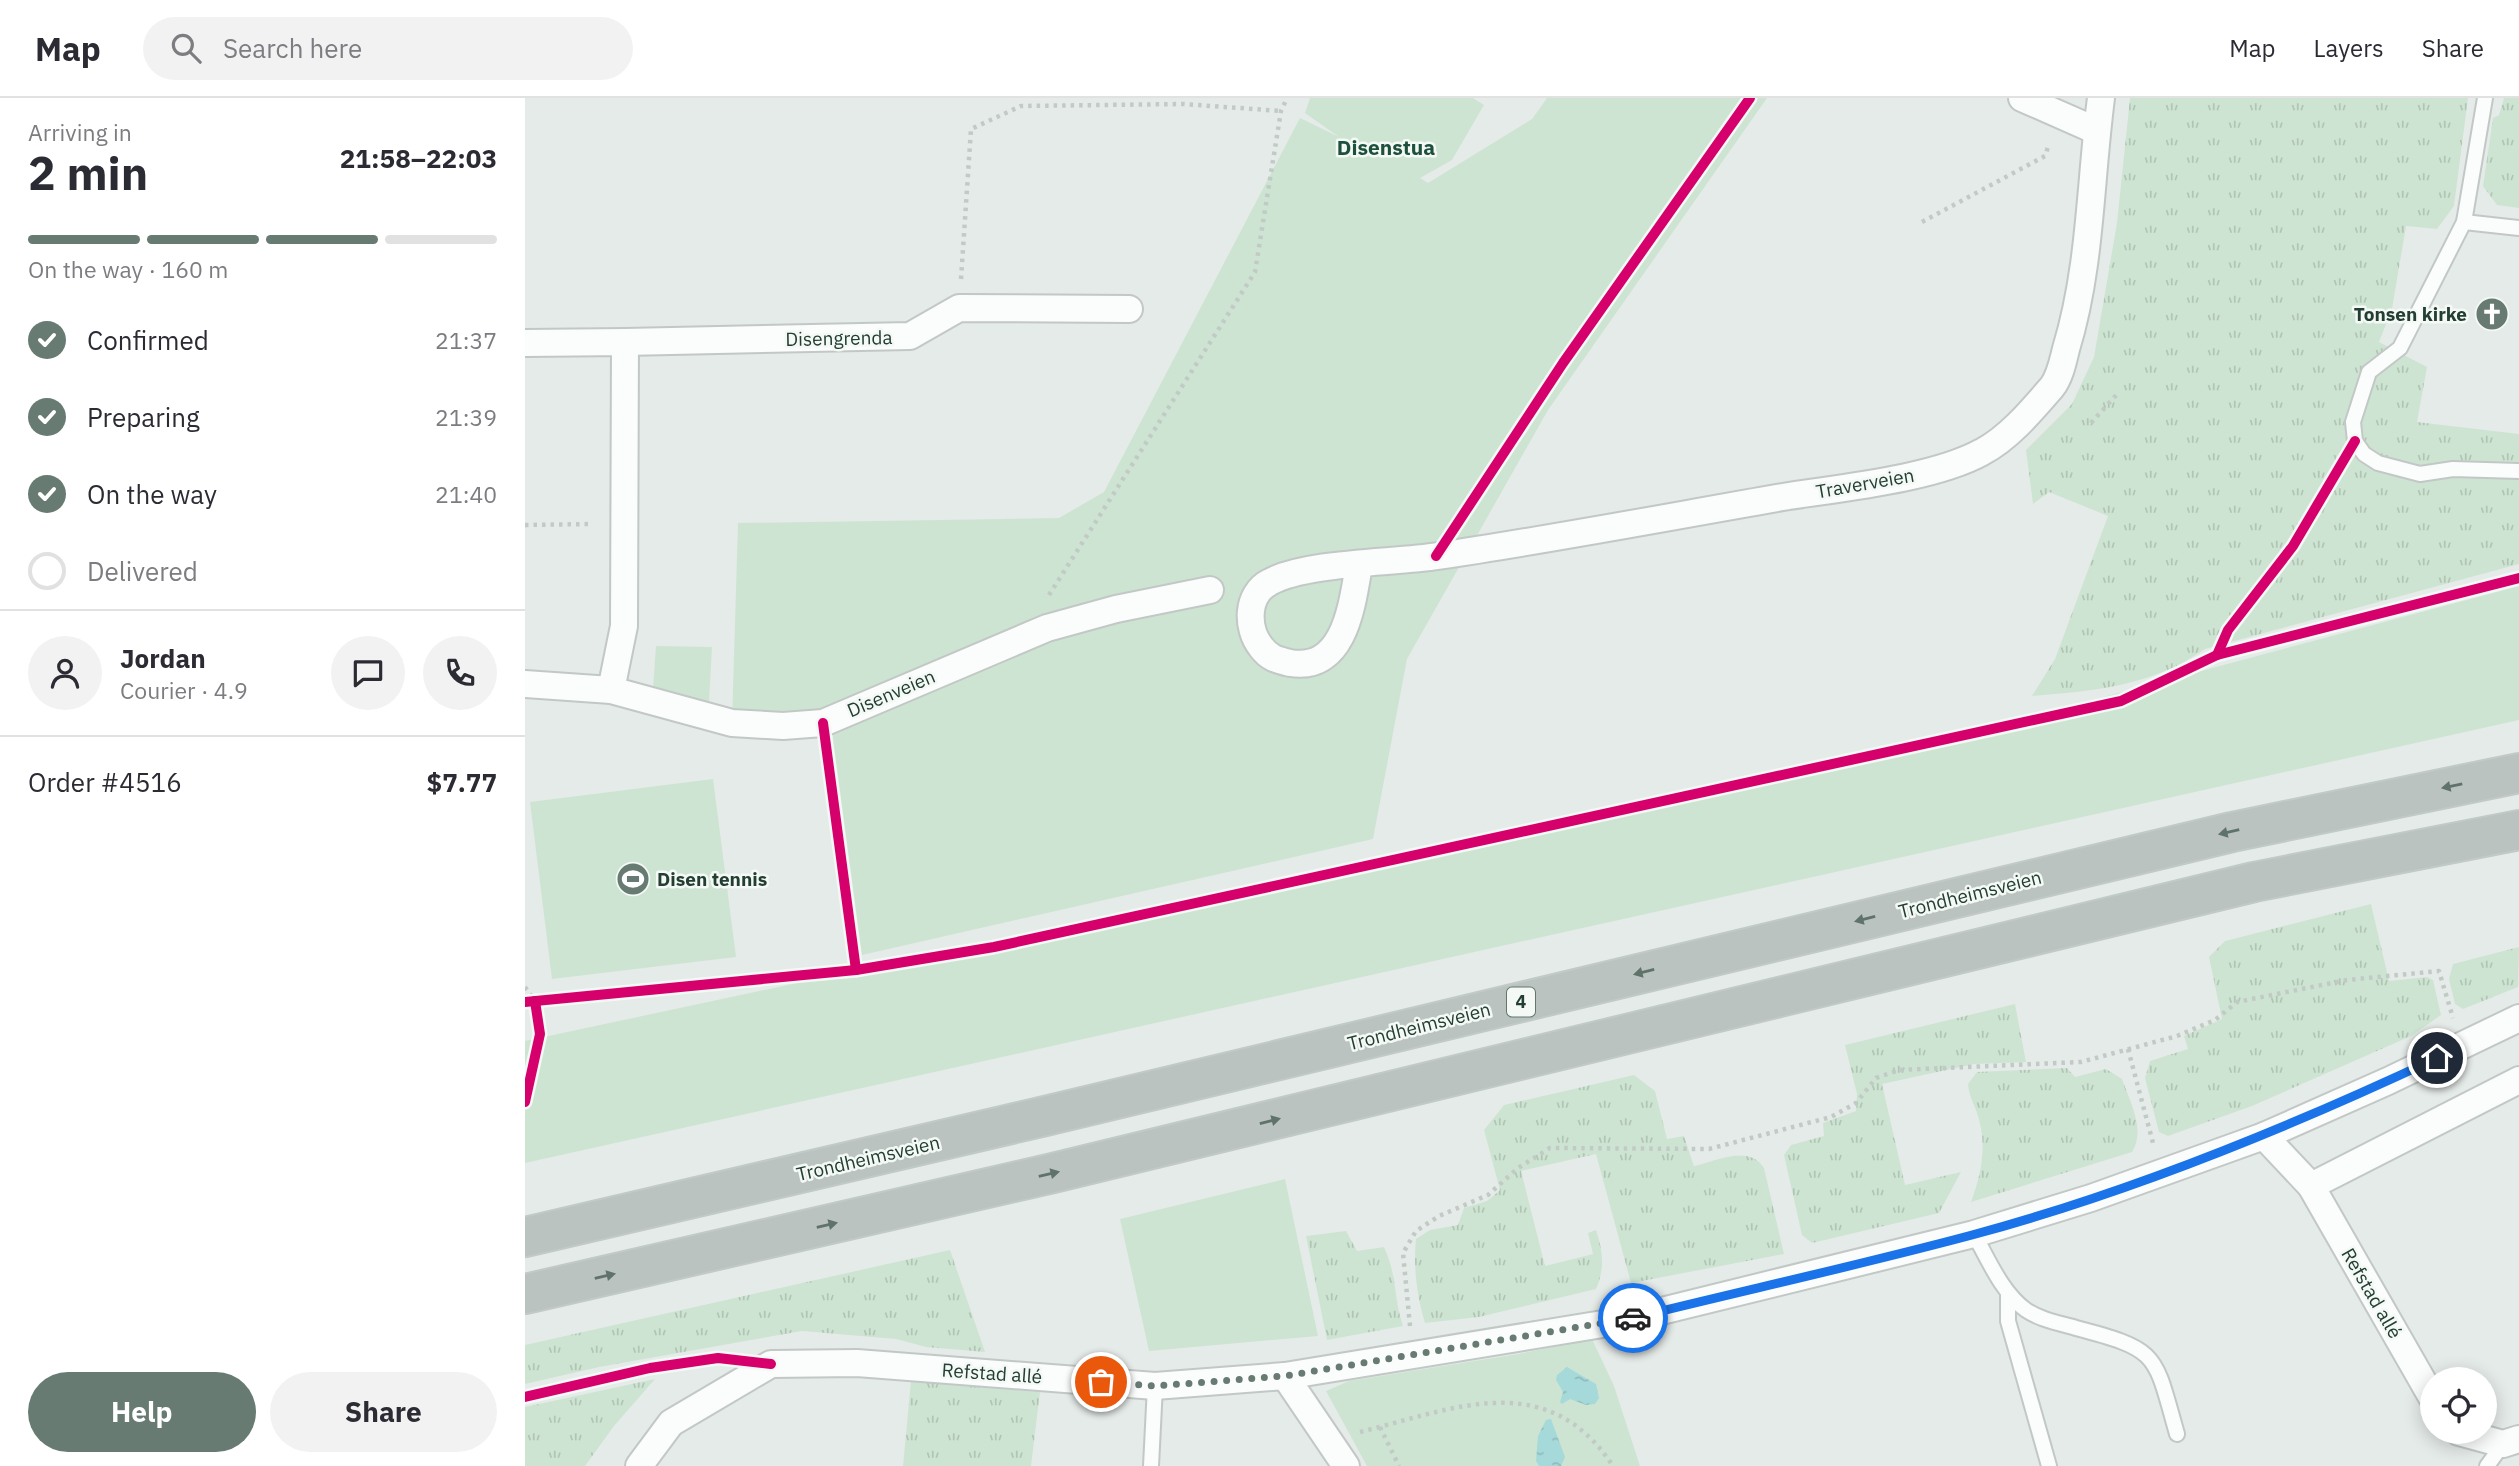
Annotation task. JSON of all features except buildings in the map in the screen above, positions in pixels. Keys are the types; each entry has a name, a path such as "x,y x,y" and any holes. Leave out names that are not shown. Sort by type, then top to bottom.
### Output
{"highway":[{"name":"Trondheimsveien","path":"525,1237 1041,1117 2219,835 2519,773"},
{"path":"530,1294 1053,1174 2254,882 2519,830"}],"street":[{"path":"2022,98 2097,131"},
{"name":"Traverveien","path":"1359,565 1350,617 1333,651 1304,665 1274,660 1259,646 1250,625 1251,604 1266,583 1292,573 1359,565 1436,556 1828,490 1948,467 1984,451 2009,432 2056,383 2078,309 2101,98"},
{"path":"959,308 1129,309"},
{"name":"Disengrenda","path":"525,343 910,336 959,308"},
{"path":"611,690 624,626 622,524 625,342"},
{"name":"Disenveien","path":"525,684 611,690 731,723 783,726 823,723 1047,628 1105,612 1210,590"},
{"name":"Refstad allé","path":"639,1466 671,1423 771,1364 856,1363 1155,1386 1285,1376 1621,1321 1974,1234 2161,1173 2264,1136 2462,1047 2519,1018"},
{"path":"2311,1186 2519,1080"},
{"name":"Refstad allé","path":"2264,1136 2311,1186 2420,1376"},
{"path":"1285,1376 1346,1466"}],"lane":[{"path":"2485,98 2464,222 2400,348 2369,372 2353,422 2355,440 2364,454 2378,463 2420,474 2453,469 2519,471"},
{"path":"2464,222 2519,228"},
{"path":"1974,1234 2008,1293 2039,1318 2121,1339 2143,1349 2159,1369 2177,1434"},
{"path":"2008,1293 2008,1321 2049,1466"},
{"path":"1151,1466 1155,1386"},
{"path":"2487,1466 2511,1441"}],"path":[{"path":"1020,640 1255,272 1282,111 1287,98"},
{"path":"959,308 971,129 1021,106 1183,104 1282,111"},
{"path":"1921,222 2045,156 2060,115"},
{"path":"2091,423 2119,392"},
{"path":"525,525 622,524"},
{"path":"1414,1355 1403,1254 1416,1231 1439,1216 1488,1195 1518,1168 1550,1148 1709,1149 1831,1117 1856,1103 1876,1078 1899,1070 2081,1062 2177,1037 2215,1020 2237,1002 2347,980 2439,971 2462,1047"},
{"path":"525,987 532,1005 549,999"},
{"path":"2128,1049 2161,1173"},
{"path":"1328,1440 1457,1408 1525,1402 1555,1413 1583,1432 1613,1466"},
{"path":"1380,1427 1399,1466"}],"green space":[{"path":"1310,98 1473,98 1484,105 1452,160 1420,178 1428,183 1532,119 1547,98 1767,98 1548,410 1407,659 1373,839 862,955 832,731 732,723 738,523 1059,518 1104,492 1300,118 1339,137 1305,113"},
{"path":"2130,98 2468,98 2454,206 2437,229 2406,226 2392,309 2379,342 2427,367 2417,422 2519,434 2519,564 2205,649 2144,679 2100,689 2032,696 2055,659 2108,516 2049,492 2033,504 2026,450 2072,404 2094,357 2117,223"},
{"path":"2504,98 2519,98 2519,208 2497,205 2483,186 2493,118 2499,115"},
{"path":"2519,586 2519,720 525,1163 525,1041 1088,921 2085,702"},
{"path":"656,646 712,647 709,702 653,689"},
{"name":"Disen tennis","path":"713,779 736,957 552,979 530,802"},
{"path":"2371,904 2389,981 2427,977 2433,980 2441,1015 2411,1036 2252,1106 2168,1136 2159,1132 2145,1078 2150,1061 2188,1049 2184,1036 2222,1019 2209,957 2225,941"},
{"path":"2519,947 2518,987 2463,1009 2455,1004 2449,979 2453,964"},
{"path":"2015,1004 2026,1062 1974,1064 1882,1084 1905,1185 1961,1172 1939,1213 1812,1243 1802,1235 1784,1155 1791,1145 1824,1136 1823,1123 1856,1111 1857,1094 1845,1045"},
{"path":"2067,1068 2075,1077 2106,1069 2122,1079 2137,1125 2136,1143 2132,1152 1971,1202 1981,1168 1983,1145 1980,1122 1968,1084 1977,1072"},
{"path":"1634,1075 1655,1091 1667,1139 1684,1136 1694,1166 1742,1156 1758,1161 1764,1168 1784,1254 1631,1283 1596,1154 1521,1171 1545,1266 1593,1254 1588,1233 1596,1230 1602,1260 1596,1289 1479,1317 1425,1323 1416,1281 1416,1239 1430,1230 1458,1225 1464,1208 1487,1201 1500,1190 1484,1130 1504,1105"},
{"path":"1285,1179 1318,1336 1149,1351 1120,1219"},
{"path":"1346,1231 1357,1251 1384,1247 1403,1326 1327,1340 1306,1236"},
{"path":"950,1250 985,1352 926,1347 896,1339 802,1331 599,1367 525,1384 525,1345"},
{"path":"1592,1339 1614,1386 1640,1466 1367,1466 1326,1391 1349,1381 1518,1354"},
{"path":"655,1379 614,1426 585,1466 525,1466 525,1407"},
{"path":"911,1381 1040,1392 1031,1466 903,1466"}],"water":[{"path":"1567,1367 1596,1384 1599,1398 1595,1404 1586,1405 1570,1399 1562,1404 1560,1402 1563,1392 1556,1380 1557,1375"},
{"path":"1551,1419 1565,1457 1561,1466 1539,1466 1536,1461 1538,1436 1546,1420"}],"cycle path":[{"path":"1436,556 1563,363 1750,98"},
{"path":"2217,655 2228,630 2293,546 2355,441"},
{"path":"525,1002 856,970 994,947 2121,701 2217,655 2519,578"},
{"path":"823,723 856,970"},
{"path":"525,1102 540,1034 535,1001"},
{"path":"525,1397 650,1368 718,1358 771,1364"}],"way so far":[{"path":"1101,1382 1155,1386 1285,1376 1633,1318"}],"place":[{"name":"Tonsen kirke","path":"2492,314"},
{"name":"Disen tennis","path":"633,879"}],"district":[{"name":"Disenstua","path":"1386,148"}],"route":[{"path":"1633,1318 1974,1234 2091,1198 2264,1136 2437,1058"}]}
